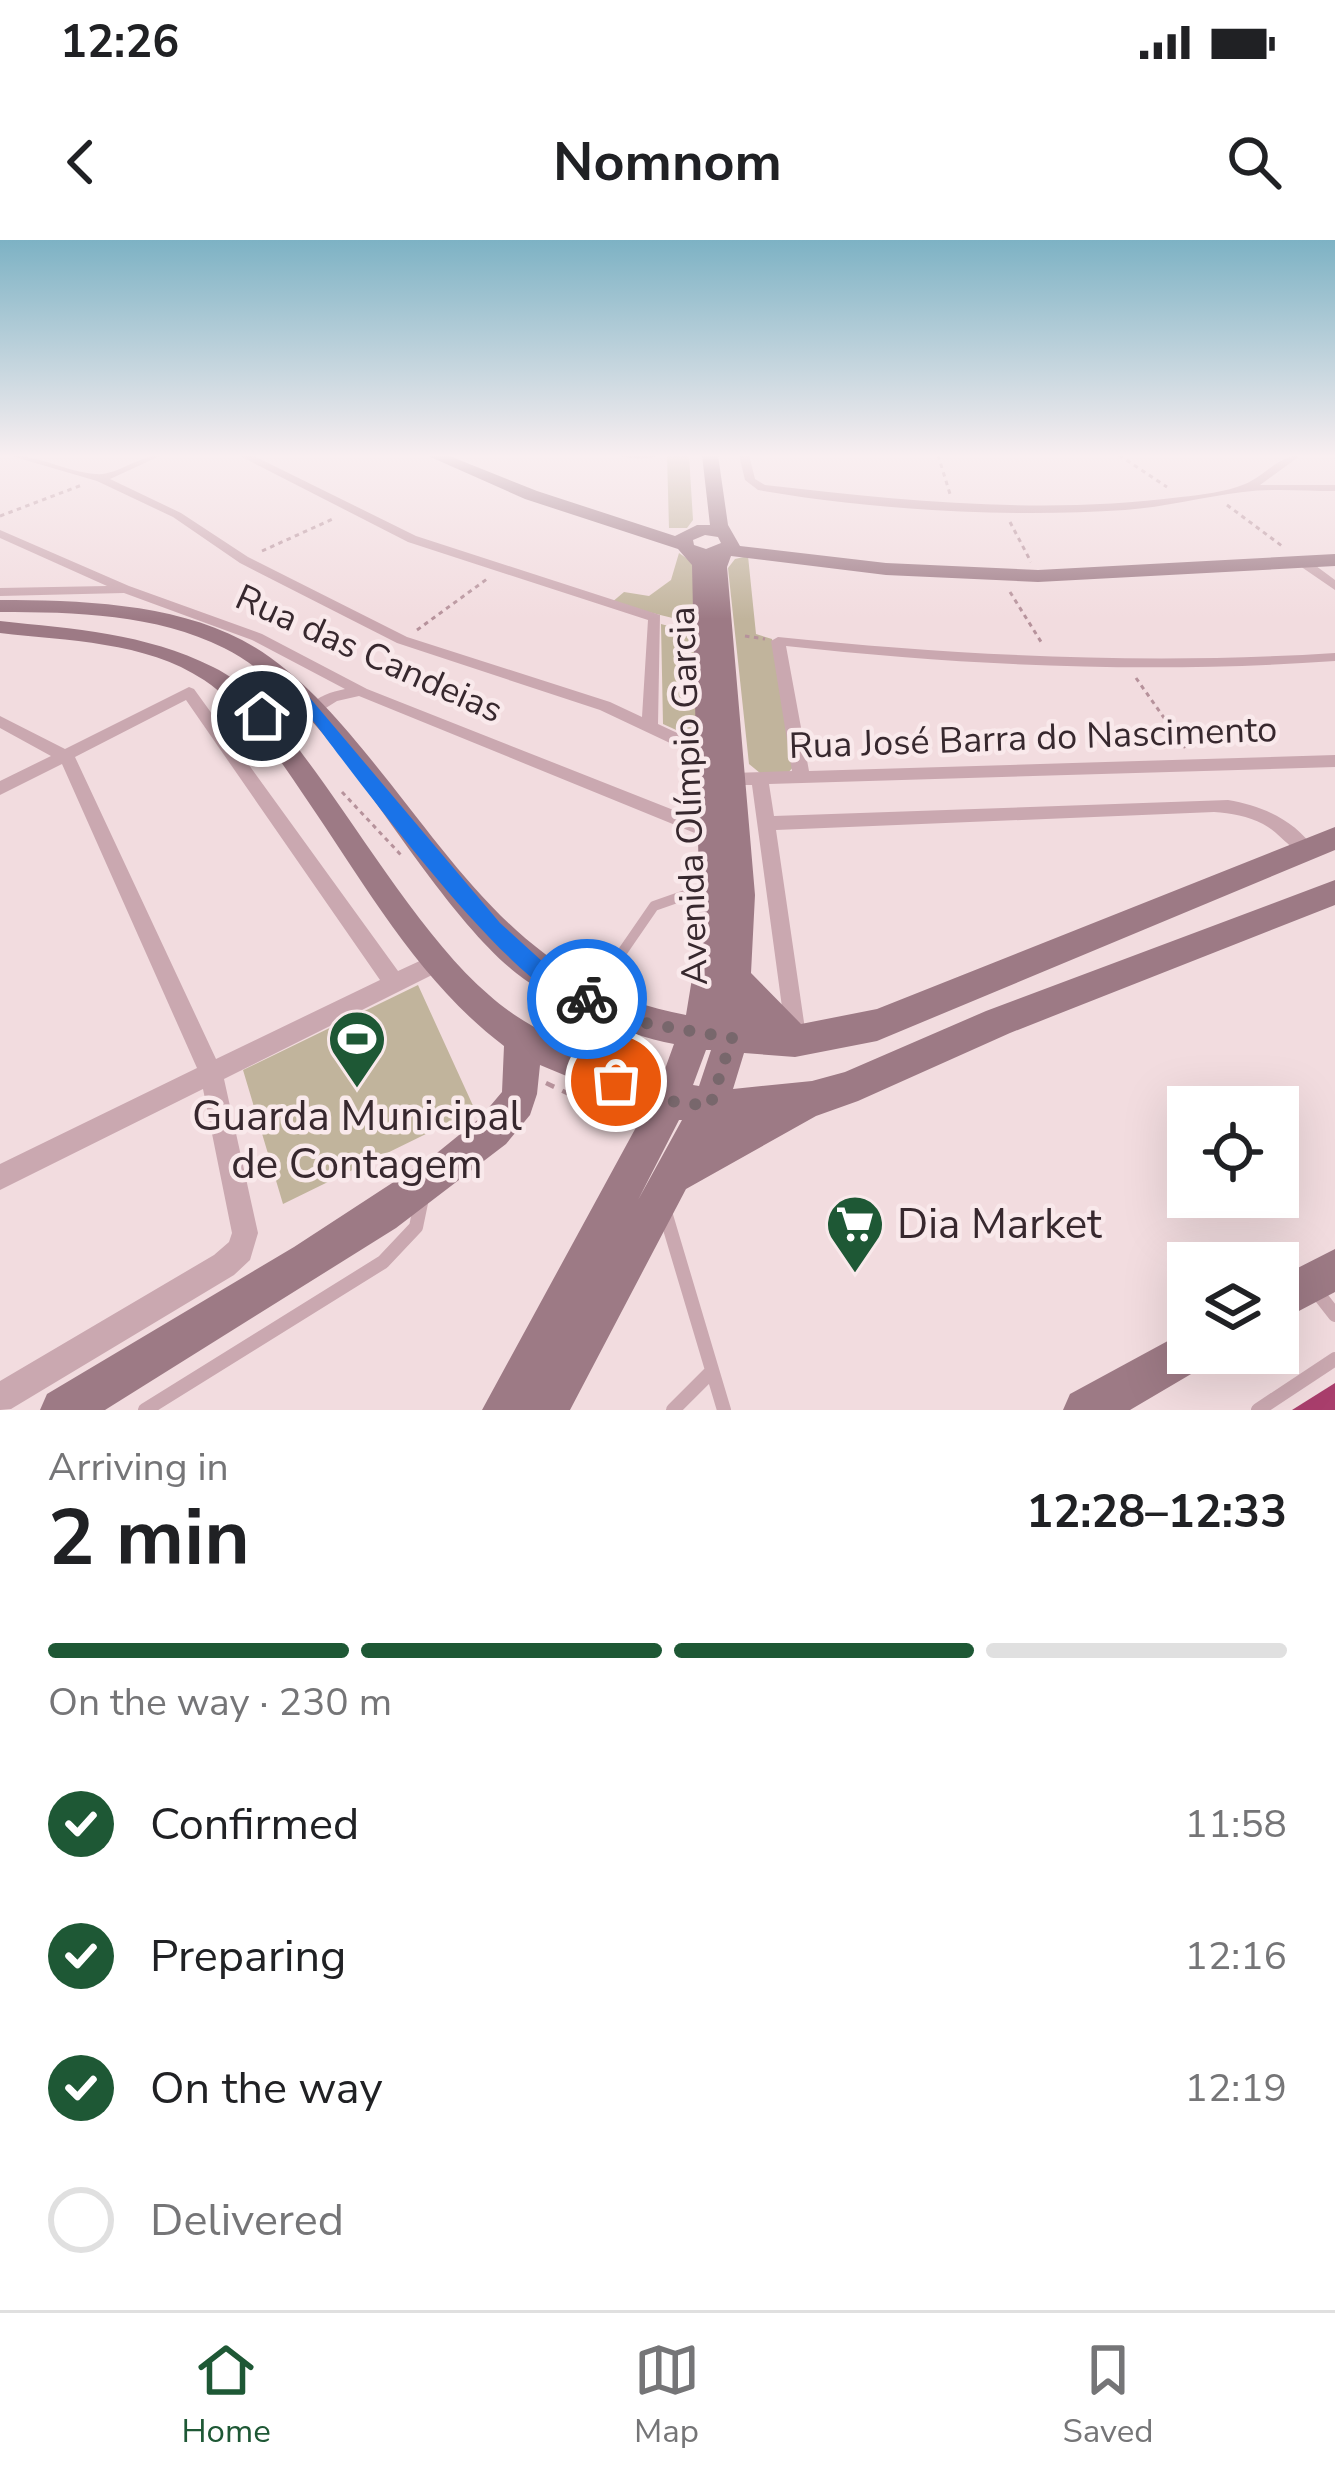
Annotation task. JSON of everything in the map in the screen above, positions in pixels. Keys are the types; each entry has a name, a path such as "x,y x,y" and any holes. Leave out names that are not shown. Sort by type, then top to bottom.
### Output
{"street":[{"path":"166,510 244,560 402,640 650,724 712,756"},
{"path":"353,510 412,539 498,570 655,618 650,724"},
{"path":"578,510 690,539 804,560 1000,575 1335,560"},
{"name":"Avenida Olímpio Garcia","path":"691,510 690,539 700,564 712,756 715,1035"},
{"name":"Avenida Olímpio Garcia","path":"715,1035 739,982 718,561 726,543 717,510"},
{"name":"Rua das Candeias","path":"0,534 124,590 257,637 362,692 713,833"},
{"path":"1304,563 1335,586"},
{"path":"0,592 124,590"},
{"path":"0,606 67,606 154,617 234,644 316,698 492,930 535,969 639,1022 715,1035 795,1041 877,1025 1321,844"},
{"path":"0,627 129,641 209,673 253,708 436,962 522,1055 670,1101 710,1106 812,1100"},
{"path":"802,778 778,641 1056,666 1335,657"},
{"path":"316,698 325,675"},
{"path":"0,789 189,692 394,983"},
{"path":"253,708 271,695 316,698 362,692"},
{"path":"0,721 66,755 211,1074 244,1233 240,1250 224,1265 0,1398"},
{"name":"Rua José Barra do Nascimento","path":"732,779 1335,761"},
{"path":"760,779 795,1041"},
{"path":"768,823 1234,806 1321,844"},
{"path":"668,1188 812,1100 1335,892"},
{"path":"0,1177 436,962"},
{"path":"739,982 795,1041"},
{"path":"505,1410 670,1101 715,1035"},
{"path":"546,1410 710,1106 715,1035"},
{"path":"63,1410 418,1188 500,1125 517,1103 522,1055"},
{"path":"1086,1410 1167,1364"}],"lane":[{"path":"590,1000 654,906 714,885"},
{"path":"145,1410 382,1262 411,1238 421,1221 418,1188"},
{"path":"668,1188 724,1410"},
{"path":"1258,1410 1335,1359"},
{"path":"674,1410 711,1372"}],"path":[{"path":"244,560 353,510"},
{"path":"1002,510 1038,576"},
{"path":"1232,510 1304,563"},
{"path":"402,640 498,570"},
{"path":"1000,575 1056,666"},
{"path":"725,633 778,641"},
{"path":"1128,667 1198,767"},
{"path":"522,1055 604,1110"}],"shaded area":[{"path":"668,510 692,510 687,528 669,528"},
{"path":"679,553 696,565 697,617 685,621 611,603 624,592 649,596 671,580"},
{"path":"748,556 756,634 772,639 795,765 787,774 760,773 749,764 728,568 735,559"},
{"path":"661,624 698,634 705,743 663,724"},
{"name":"Guarda Municipal de Contagem","path":"418,985 475,1110 283,1204 243,1070"}],"way so far":[{"path":"587,999 639,1022 732,1038 710,1106 670,1101 616,1081"}],"place":[{"name":"Guarda Municipal de Contagem","path":"357,1090"},
{"name":"Dia Market","path":"855,1275"}],"route":[{"path":"262,716 253,708 264,698 299,690 492,930 535,969 587,999"}]}
